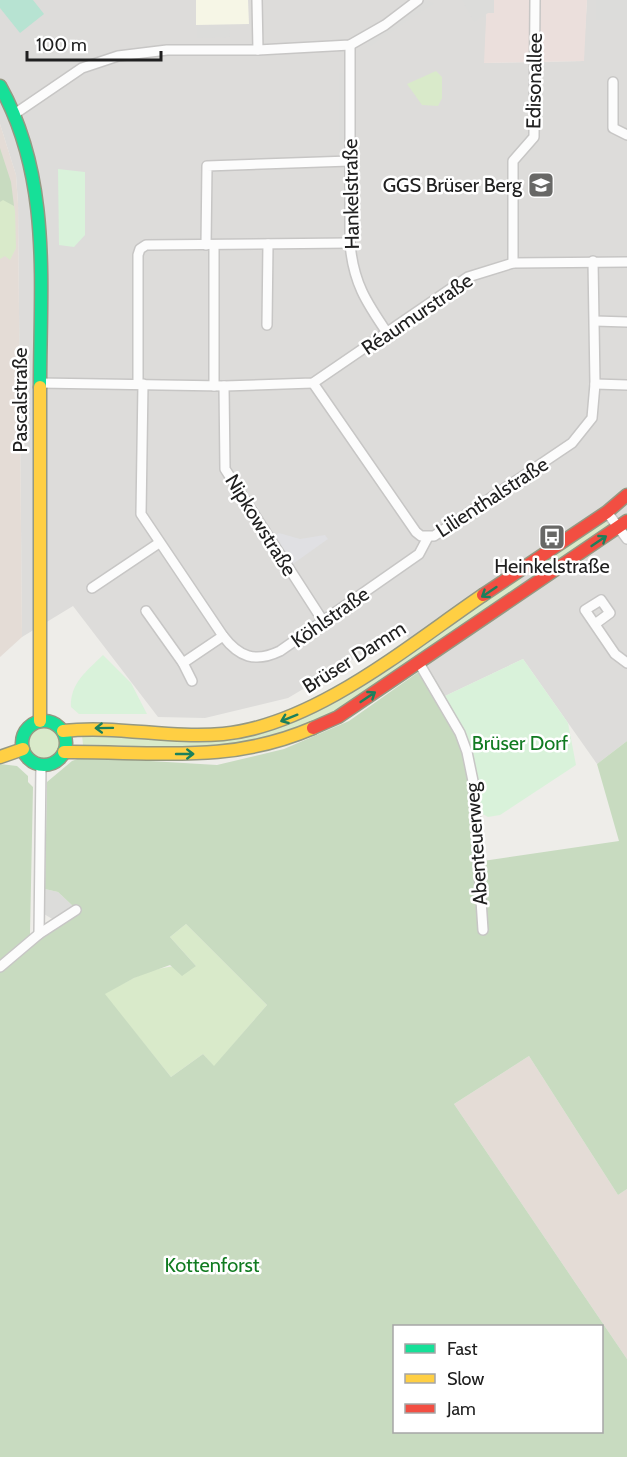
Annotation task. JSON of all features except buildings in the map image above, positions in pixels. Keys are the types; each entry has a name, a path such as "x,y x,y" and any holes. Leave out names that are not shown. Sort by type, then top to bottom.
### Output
{"street":[{"path":"257,0 258,50"},
{"path":"16,113 82,68 118,56 167,50 258,50 350,45 386,24 418,0"},
{"name":"Edisonallee","path":"513,263 513,161 534,137 535,0"},
{"name":"Hankelstraße","path":"350,45 352,270 362,296 388,334"},
{"path":"613,82 613,128 627,135"},
{"name":"Pascalstraße","path":"0,86 16,113 37,188 40,224 40,721"},
{"path":"219,386 207,166 350,161"},
{"path":"140,384 138,255 140,249 146,245 350,243"},
{"path":"267,325 268,244"},
{"name":"Lilienthalstraße","path":"313,383 416,532 428,537 440,534 573,443 591,418 595,384 593,261"},
{"name":"Réaumurstraße","path":"313,383 388,334 468,277 513,263 627,262"},
{"path":"595,321 627,322"},
{"path":"39,383 219,386 313,383"},
{"name":"Köhlstraße","path":"140,384 141,514 222,636 237,652 257,658 266,658 280,651 419,554 428,537"},
{"path":"595,384 627,385"},
{"name":"Nipkowstraße","path":"219,386 225,469 323,621"},
{"name":"Brüser Damm","path":"40,721 53,722 63,731 113,728 206,735 240,732 287,720 331,698 608,512 627,495"},
{"path":"608,512 623,524 627,539"},
{"name":"Brüser Damm","path":"64,752 206,754 239,751 292,738 338,717 623,524"},
{"path":"92,588 159,543"},
{"path":"146,611 183,663 192,681"},
{"path":"595,624 615,654 627,663"},
{"path":"183,663 222,636"},
{"name":"Abenteuerweg","path":"419,663 460,733 467,752 472,781 483,930"},
{"path":"40,721 33,723 24,734 23,748 29,759 41,765 55,763 64,752 66,741 63,731"},
{"path":"0,757 23,748"},
{"path":"39,934 41,765"},
{"path":"0,967 39,934 76,910"}],"shaded area":[{"path":"0,0 487,0 485,63 583,61 587,0 627,0 627,741 597,764 523,659 445,696 403,630 288,698 205,718 158,717 73,606 22,637 18,204 16,175 0,124"},
{"path":"196,0 248,0 249,24 196,25"},
{"path":"426,0 434,3 370,46 366,40"},
{"path":"462,0 494,0 494,13 488,13 474,22"},
{"path":"487,0 587,0 584,61 484,63"},
{"path":"596,0 627,0 627,20 596,20"},
{"path":"229,25 230,37 197,38 197,26"},
{"path":"339,73 346,73 346,145 339,145"},
{"path":"0,124 16,175 18,204 22,637 0,657"},
{"path":"279,533 300,539 325,535 328,539 290,566 271,538"},
{"path":"45,889 58,892 75,908 54,920 44,914"},
{"path":"529,1056 618,1195 627,1189 627,1359 454,1104"}],"green space":[{"path":"0,0 33,0 44,14 20,33 0,8"},
{"path":"436,71 442,77 442,98 438,106 422,105 407,84"},
{"path":"0,148 11,182 14,206 3,200 0,202"},
{"path":"58,169 85,172 85,235 74,247 59,245"},
{"path":"3,199 14,206 15,211 16,248 10,260 5,256 0,259 0,202"},
{"path":"608,522 611,525 532,581 531,570 600,523"},
{"path":"521,576 521,588 372,689 310,724 288,733 222,749 183,750 83,745 82,735 253,734 295,722 352,692"},
{"path":"103,655 131,683 147,714 79,714 71,707 76,684"},
{"name":"Brüser Dorf","path":"523,659 568,723 576,765 500,815 488,817 479,812 476,781 465,738 445,696"},
{"name":"Kottenforst","path":"427,666 455,712 472,753 483,861 619,841 597,764 627,741 627,1189 618,1195 529,1056 454,1104 627,1359 627,1457 0,1457 0,764 17,766 28,776 28,782 33,787 30,934 36,942 75,908 58,892 45,889 47,782 72,761 83,757 217,765 284,749 349,721","holes":["186,924 267,1005 214,1066 203,1054 171,1077 105,994 134,978 170,965 182,976 196,966 170,937"]},
{"path":"44,727 55,732 60,743 55,754 44,759 33,754 28,743 33,732"},
{"path":"186,924 267,1005 214,1067 203,1054 171,1077 104,994 148,972 170,967 196,966 170,937"}],"traffic: fast":[{"path":"0,86 17,121 36,195 41,271 40,387"},
{"path":"44,721 60,727 66,743 60,759 44,765 28,759 22,743 28,727 44,721"}],"traffic: slow":[{"path":"40,387 40,721"},
{"path":"63,731 103,730 203,735 258,728 292,716 326,700 392,659 483,595"},
{"path":"64,752 159,754 220,752 281,740 313,728"},
{"path":"0,757 23,749"}],"traffic: jam":[{"path":"483,595 607,512 627,495"},
{"path":"313,728 338,717 627,521"}],"place":[{"name":"GGS Brüser Berg","path":"541,185"},
{"name":"Heinkelstraße","path":"552,537"}]}
